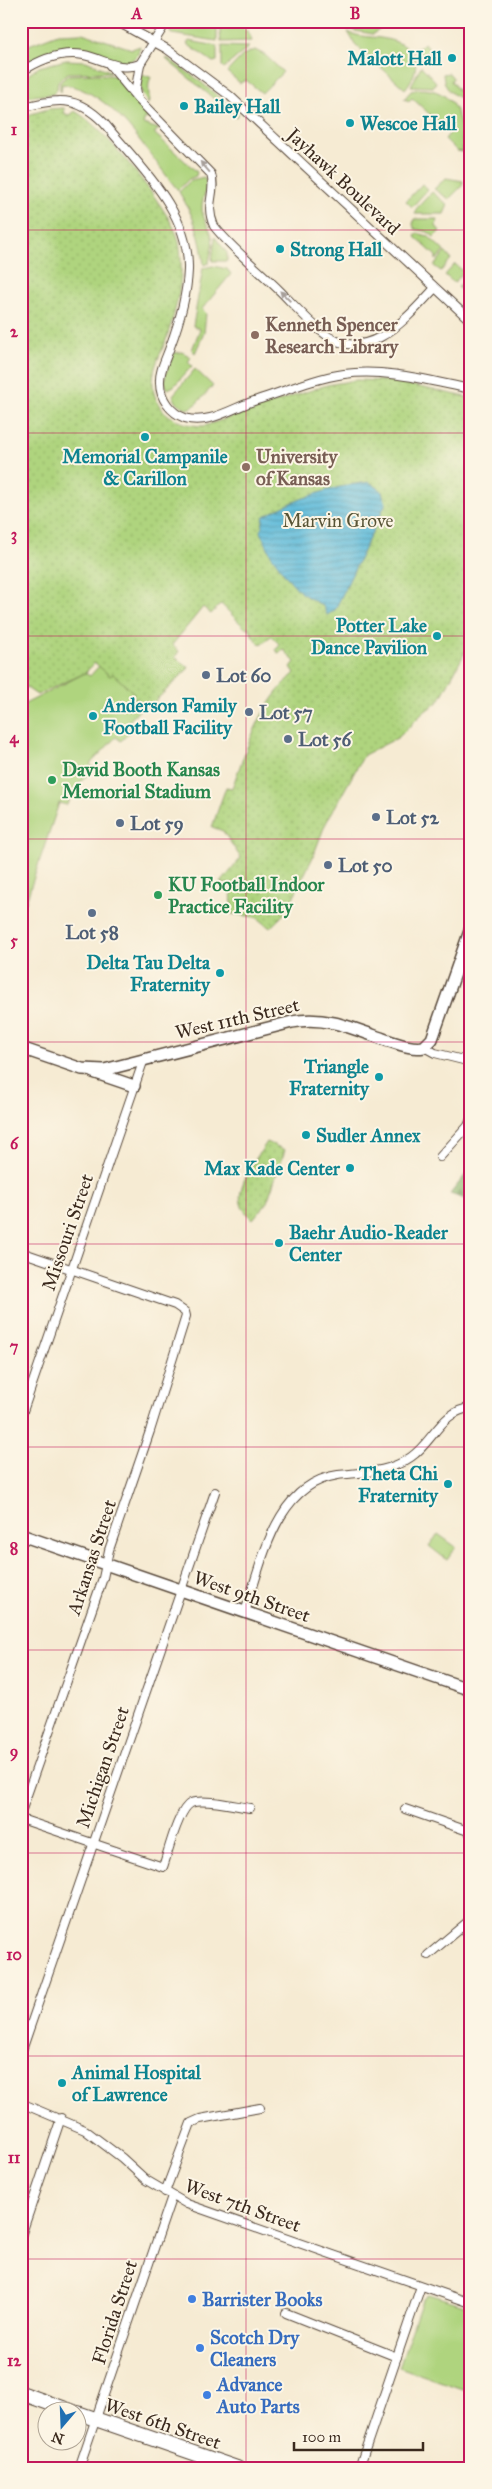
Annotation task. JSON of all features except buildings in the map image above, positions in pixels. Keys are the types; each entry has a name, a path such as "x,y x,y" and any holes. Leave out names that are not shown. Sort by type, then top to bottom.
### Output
{"highway":[{"path":"21,2393 46,2402"},
{"name":"West 6th Street","path":"88,2416 228,2466"}],"street":[{"name":"Jayhawk Boulevard","path":"116,21 155,42 189,64 230,96 471,321"},
{"path":"138,99 136,88 140,64 167,21"},
{"path":"21,72 46,60 66,55 84,55 124,68 140,64"},
{"path":"109,64 152,116 209,170 213,183 209,209 217,230 322,332 346,344 364,343 378,339 399,326 435,288"},
{"path":"21,108 59,100 77,103 91,111 104,123 175,214 185,240 188,271 180,314 160,382 165,400 179,415 191,419 207,418 239,405 343,374 368,372 401,375 471,389"},
{"path":"471,928 432,1039 424,1047 435,1053 471,1062"},
{"name":"West 11th Street","path":"82,1069 104,1070 144,1058 307,1020 333,1022 404,1046 424,1047"},
{"path":"21,1048 134,1086"},
{"name":"Missouri Street","path":"21,1416 144,1058"},
{"path":"440,1157 468,1126 471,1119"},
{"path":"21,1252 71,1269"},
{"name":"Arkansas Street","path":"21,1812 106,1564 185,1322 185,1312 175,1305 71,1269"},
{"path":"245,1612 274,1530 284,1511 300,1492 327,1478 382,1471 398,1465 412,1457 428,1442 451,1414 458,1410 471,1408"},
{"name":"Michigan Street","path":"21,2053 215,1492"},
{"name":"West 9th Street","path":"21,1535 471,1690"},
{"path":"21,1819 163,1867 181,1813 190,1803 202,1802 250,1808"},
{"path":"405,1809 471,1832"},
{"path":"428,1956 471,1919"},
{"name":"West 7th Street","path":"21,2103 61,2118 85,2130 104,2143 146,2180 172,2196 211,2213 471,2303"},
{"path":"165,2192 191,2123 200,2119 260,2108"},
{"path":"21,2236 61,2118"},
{"name":"Florida Street","path":"79,2468 172,2196"},
{"path":"359,2468 421,2286"},
{"path":"286,2313 397,2357"}],"green space":[{"path":"177,21 217,21 217,41 170,33"},
{"path":"219,21 239,25 247,31 252,41 221,42"},
{"path":"348,21 392,21 373,34 355,31 348,27 351,23"},
{"path":"348,32 396,42 410,51 416,64 415,72 405,89 355,44"},
{"path":"82,33 132,49 140,46 138,54 132,60 119,61 88,51 74,49 58,51 21,66 21,48 58,34"},
{"path":"189,41 217,46 217,61 213,62 187,44"},
{"path":"424,43 433,54 428,58 420,57 412,49 419,48"},
{"path":"222,46 249,47 224,68 222,66"},
{"path":"255,50 265,55 283,72 262,93 246,80 240,83 227,72 243,55"},
{"path":"167,58 196,78 239,114 236,117"},
{"path":"66,60 86,61 112,72 68,73 58,81 57,89 53,94 21,97 21,80 39,67"},
{"path":"421,66 436,82 433,87 411,86"},
{"path":"449,73 453,78 451,81 465,99 449,91 443,74"},
{"path":"98,74 115,76 150,119 145,118 143,124 159,129 155,134 197,172 196,176 189,179 178,190 114,111 98,98 81,89 62,84 61,92 60,90 60,82 68,75"},
{"path":"142,75 151,77 148,104 139,87"},
{"path":"418,89 431,90 441,94 455,108 461,129 463,152 457,151 445,139 450,133 412,98 409,101 404,99 411,91"},
{"name":"Marvin Grove","path":"64,108 65,114 71,115 74,111 86,119 116,148 147,186 171,222 177,235 181,261 178,294 171,324 156,365 153,379 153,390 156,399 167,414 184,423 204,426 327,385 356,380 391,381 471,398 471,641 439,701 424,712 399,737 364,755 325,825 312,859 286,912 270,928 257,917 232,914 231,884 220,884 241,858 223,831 212,827 226,787 232,788 256,726 273,698 295,673 291,667 295,662 284,650 278,653 276,649 280,645 271,636 261,645 253,637 249,627 245,628 221,604 211,614 203,607 172,645 179,651 175,657 189,668 148,708 132,696 134,693 113,674 110,676 95,663 85,673 37,695 21,684 21,117 48,109"},
{"path":"204,177 206,184 202,211 213,240 209,263 204,265 196,227 179,192 191,180"},
{"path":"446,178 463,181 462,186 449,199 434,189"},
{"path":"422,184 428,189 412,207 406,201"},
{"path":"432,192 448,205 444,214 415,214 416,209"},
{"path":"414,219 437,219 436,226 440,231 434,237 428,232 415,229 413,225"},
{"path":"417,233 428,236 444,251 436,260 436,256 415,237"},
{"path":"215,237 227,253 227,261 212,261"},
{"path":"445,252 451,259 441,271 434,266"},
{"path":"455,264 464,272 454,283 445,275"},
{"path":"213,266 227,269 231,274 202,309 206,313 204,333 195,353 192,350 200,329 193,326 203,268"},
{"path":"471,276 471,301 458,287 467,277"},
{"path":"182,352 191,357 188,362 192,366 174,386 168,389 165,376 168,366 174,353"},
{"path":"195,369 213,386 193,407 187,409 176,402 173,395"},
{"name":"David Booth Kansas Memorial Stadium","path":"99,666 110,676 113,673 134,693 132,696 143,706 129,721 135,727 121,741 116,737 90,764 94,768 72,791 67,805 59,803 21,916 21,706 85,673 90,676"},
{"path":"267,1142 285,1150 267,1202 253,1219 242,1205 240,1196 249,1171"},
{"path":"471,1168 471,1201 450,1194"},
{"path":"438,1534 456,1547 447,1560 429,1546"},
{"path":"428,2294 471,2307 471,2392 399,2367 422,2300"}],"water":[{"path":"369,482 381,490 386,503 335,610 327,615 323,606 301,593 271,555 261,532 264,516 315,494"}],"place":[{"name":"Malott Hall","path":"452,58"},
{"name":"Bailey Hall","path":"184,106"},
{"name":"Wescoe Hall","path":"350,123"},
{"name":"Strong Hall","path":"280,249"},
{"name":"Kenneth Spencer Research Library","path":"255,335"},
{"name":"Memorial Campanile & Carillon","path":"145,437"},
{"name":"University of Kansas","path":"246,467"},
{"name":"Potter Lake Dance Pavilion","path":"437,636"},
{"name":"Lot 60","path":"206,675"},
{"name":"Lot 57","path":"249,712"},
{"name":"Anderson Family Football Facility","path":"93,716"},
{"name":"Lot 56","path":"288,739"},
{"name":"David Booth Kansas Memorial Stadium","path":"52,780"},
{"name":"Lot 52","path":"376,817"},
{"name":"Lot 59","path":"120,823"},
{"name":"Lot 50","path":"328,865"},
{"name":"KU Football Indoor Practice Facility","path":"158,895"},
{"name":"Lot 58","path":"92,913"},
{"name":"Delta Tau Delta Fraternity","path":"220,973"},
{"name":"Triangle Fraternity","path":"379,1077"},
{"name":"Sudler Annex","path":"306,1135"},
{"name":"Max Kade Center","path":"350,1168"},
{"name":"Baehr Audio-Reader Center","path":"279,1243"},
{"name":"Theta Chi Fraternity","path":"448,1484"},
{"name":"Animal Hospital of Lawrence","path":"62,2083"},
{"name":"Barrister Books","path":"192,2299"},
{"name":"Scotch Dry Cleaners","path":"200,2348"},
{"name":"Advance Auto Parts","path":"207,2395"}]}
